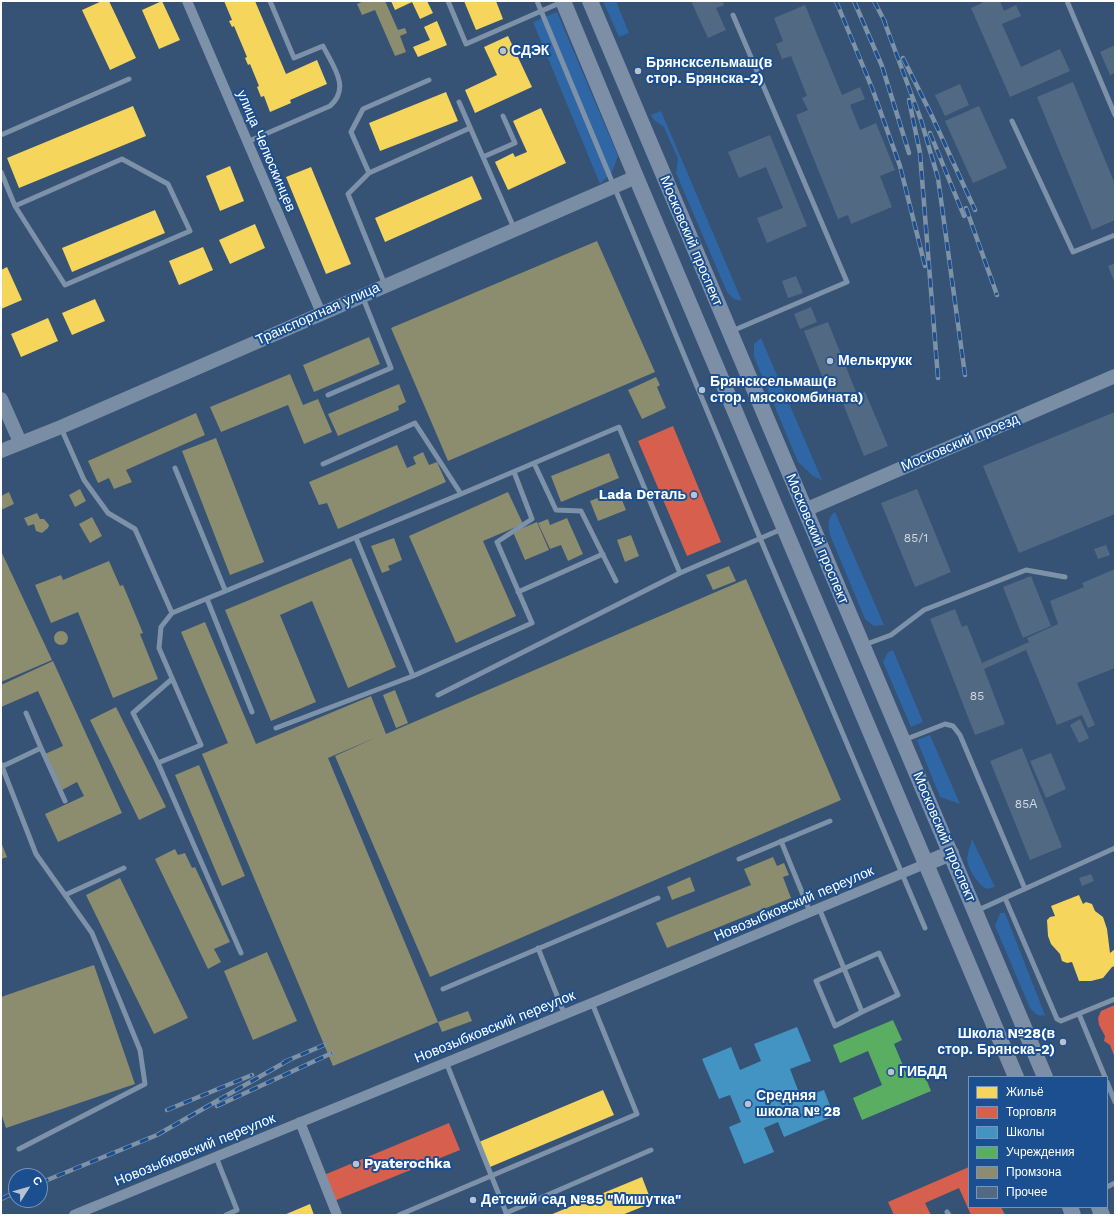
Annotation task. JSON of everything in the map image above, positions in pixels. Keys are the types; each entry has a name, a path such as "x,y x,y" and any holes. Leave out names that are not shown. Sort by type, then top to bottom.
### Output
{"main road":[{"name":"Московский проспект","path":"563,1 784,528 858,700 925,864 1016,1076"},
{"name":"Московский проспект","path":"590,1 1045,1076"},
{"path":"636,177 660,166"},
{"path":"925,864 951,853"}],"street":[{"name":"улица Челюскинцев","path":"186,1 321,313"},
{"name":"Транспортная улица","path":"1,451 20,442 61,427 636,177"},
{"name":"Московский проезд","path":"805,510 1115,376"},
{"path":"1,399 20,442"},
{"name":"Новозыбковский переулок","path":"74,1215 91,1212 216,1156 564,1013 592,1003 925,864"},
{"path":"300,1122 337,1215"}],"lane":[{"path":"247,142 330,106 337,100 341,90 339,80 323,46 294,58 270,1"},
{"path":"448,1 466,44 563,1"},
{"path":"537,1 760,538 925,928"},
{"path":"1067,1 1115,115"},
{"path":"730,332 847,282 734,15"},
{"path":"1,135 129,79"},
{"path":"369,173 351,132 363,109 429,80"},
{"path":"459,102 514,229"},
{"path":"482,157 515,143 503,116"},
{"path":"1012,121 1073,252 1115,235"},
{"path":"385,285 348,194 369,173 470,128"},
{"path":"1,172 15,206 65,285 190,232 168,184 122,159 15,206"},
{"path":"328,395 391,368 362,295"},
{"path":"323,464 415,423 461,494"},
{"path":"61,427 84,480 108,513 135,529 172,613"},
{"path":"158,763 201,745 159,648 161,627 172,613 225,590 356,538 619,427 680,573"},
{"path":"534,463 556,510 581,511 616,581"},
{"path":"175,468 225,590"},
{"path":"276,728 413,676 532,623 497,542 532,519 514,472"},
{"path":"438,695 680,573 784,528"},
{"path":"356,538 413,676"},
{"path":"518,592 603,554"},
{"path":"863,645 891,634 924,610 1026,570 1065,577"},
{"path":"206,599 252,712"},
{"path":"172,679 133,713 158,763 241,953"},
{"path":"26,713 65,801"},
{"path":"903,740 945,724 953,726 960,735 1025,889"},
{"path":"19,1150 145,1084 140,1050 92,933 36,854 1,766 41,748"},
{"path":"739,859 830,821"},
{"path":"781,841 844,969 862,1012"},
{"path":"975,911 1115,848"},
{"path":"65,895 124,868"},
{"path":"443,989 658,898"},
{"path":"1005,898 1057,1018 1061,1021 1115,999"},
{"path":"538,948 564,1013"},
{"path":"879,953 898,995 862,1012 835,1026 816,981 879,953"},
{"path":"399,1215 492,1177 637,1114 592,1003"},
{"path":"1078,1014 1105,1076"},
{"path":"446,1062 507,1214 651,1150"},
{"path":"1108,1084 1115,1102"},
{"path":"216,1156 237,1210 226,1215"}],"shaded area":[{"path":"603,1 616,1 629,33 619,37"},
{"path":"557,12 618,156 612,172 600,184 533,22"},
{"path":"661,111 742,301 734,299 727,292 676,173 678,159 664,127 654,120 651,115"},
{"path":"761,338 822,480 813,476 798,462 754,357 754,344"},
{"path":"835,512 884,625 874,626 865,619 830,535 829,519"},
{"path":"893,650 923,722 911,727 883,662 888,652"},
{"path":"930,735 960,804 940,797 917,740"},
{"path":"972,839 995,887 987,889 984,887 980,884 971,871 967,858"},
{"path":"1000,913 1005,913 1045,1015 1040,1016 1033,1012 1030,1008 995,926"}],"building: Жильё":[{"path":"102,1 109,1 136,58 110,70 82,10"},
{"path":"162,1 180,40 159,49 142,10"},
{"path":"224,1 255,1 286,74 317,60 327,84 290,100 291,103 270,112 264,96 261,97 257,87 259,86 250,64 248,65 245,58 247,57 234,26 232,27 229,21 232,20"},
{"path":"391,1 427,1 433,13 420,19 412,2 395,10"},
{"path":"464,1 496,1 503,19 476,30"},
{"path":"437,21 447,45 418,57 413,47 430,40 424,27"},
{"path":"508,36 532,87 475,113 465,90 497,75 484,47"},
{"path":"446,92 458,121 380,151 369,123"},
{"path":"133,106 146,136 19,188 7,158"},
{"path":"541,108 566,163 508,190 495,162 513,153 515,157 527,152 513,121"},
{"path":"230,166 244,201 220,211 206,176"},
{"path":"311,167 351,264 326,274 286,177"},
{"path":"472,176 482,199 385,242 375,218"},
{"path":"155,210 165,233 72,272 62,248"},
{"path":"255,224 265,248 230,264 219,240"},
{"path":"203,247 213,270 179,285 169,261"},
{"path":"7,267 22,300 1,309 1,270"},
{"path":"95,299 105,321 72,335 62,313"},
{"path":"48,318 58,341 21,357 11,334"},
{"path":"1079,895 1083,904 1086,902 1092,904 1095,911 1103,917 1107,929 1110,953 1115,949 1115,966 1112,967 1103,978 1091,981 1079,981 1072,962 1067,963 1062,961 1060,954 1051,944 1048,936 1047,920 1050,917 1055,916 1051,906"},
{"path":"603,1090 614,1115 490,1167 479,1142"},
{"path":"642,1177 652,1203 622,1215 550,1215"},
{"path":"310,1204 314,1215 284,1215"}],"building: Торговля":[{"path":"673,426 721,542 687,556 638,441"},
{"path":"1115,1005 1115,1058 1110,1045 1104,1041 1105,1036 1099,1025 1098,1018 1101,1011"},
{"path":"449,1123 460,1150 334,1201 324,1175"},
{"path":"968,1167 968,1208 1002,1208 1005,1215 971,1215 959,1188 925,1203 931,1215 894,1215 888,1202"}],"building: Школы":[{"path":"797,1027 811,1061 790,1069 801,1098 824,1090 834,1116 784,1137 778,1122 764,1128 774,1152 744,1164 729,1127 741,1122 730,1095 719,1099 702,1059 731,1047 740,1070 761,1061 754,1044"}],"building: Учреждения":[{"name":"ГИБДД","path":"893,1020 902,1040 894,1044 907,1075 922,1069 931,1091 862,1120 853,1098 882,1085 868,1051 840,1063 833,1045"}],"building: Промзона":[{"path":"364,1 385,1 398,30 405,28 407,33 400,36 406,52 395,56 375,10 362,15 357,4"},
{"path":"597,241 655,372 448,461 391,328"},
{"path":"369,337 380,364 314,392 303,365"},
{"path":"290,374 303,405 318,399 332,432 304,444 288,405 221,432 210,407"},
{"path":"656,377 660,385 657,387 666,408 642,419 628,390"},
{"path":"399,384 406,402 398,406 399,410 338,436 328,414"},
{"path":"196,413 205,435 126,470 132,482 114,489 109,478 98,483 88,461"},
{"path":"216,438 264,562 230,575 182,451"},
{"path":"397,445 407,468 416,464 413,457 423,452 429,465 437,462 446,482 338,529 327,503 319,505 309,482"},
{"path":"609,453 619,478 561,502 551,476"},
{"path":"80,489 86,501 75,507 69,495"},
{"path":"618,490 626,510 598,521 590,501"},
{"path":"9,492 14,504 1,510 1,496"},
{"path":"508,492 523,524 483,541 516,616 456,643 409,536"},
{"path":"37,513 40,519 44,519 49,525 48,528 42,533 36,531 34,524 28,526 24,518"},
{"path":"92,517 102,536 90,543 79,524"},
{"path":"567,518 583,554 568,561 561,545 550,549 538,523 548,519 550,525"},
{"path":"537,522 549,550 525,560 513,532"},
{"path":"631,535 639,556 625,562 617,540"},
{"path":"394,538 402,560 388,566 390,570 382,573 371,546"},
{"path":"1,551 52,660 1,682"},
{"path":"351,558 396,667 348,688 312,601 280,615 316,702 271,721 225,610"},
{"path":"109,561 120,586 123,585 143,633 140,634 158,679 113,698 78,612 51,623 35,585 61,575 63,580"},
{"path":"729,566 736,581 713,590 706,575"},
{"path":"746,579 841,800 430,977 335,756 377,737 328,758 438,1022 333,1066 202,754 228,743 181,632 205,622 256,744 371,696 386,734"},
{"path":"61,631 66,633 68,638 66,643 61,645 56,643 54,638 56,633"},
{"path":"53,661 122,813 58,842 45,814 84,796 77,782 62,790 45,754 63,746 38,691 1,707 1,685"},
{"path":"395,690 408,723 396,728 383,695"},
{"path":"116,707 166,807 139,820 90,720"},
{"path":"199,765 245,876 222,886 175,775"},
{"path":"1,842 7,857 1,859"},
{"path":"175,849 178,855 185,853 192,868 195,867 230,942 214,949 221,962 208,969 155,859"},
{"path":"773,857 777,866 784,863 789,875 783,877 791,898 667,948 656,923 751,885 744,869"},
{"path":"690,877 695,891 672,900 667,887"},
{"path":"120,878 188,1018 154,1034 86,895"},
{"path":"267,952 297,1021 253,1040 224,971"},
{"path":"94,965 135,1084 6,1128 1,1113 1,997"},
{"path":"468,1011 472,1021 442,1032 438,1022"}],"building: Прочее":[{"path":"691,1 722,1 724,5 716,8 726,30 708,38"},
{"path":"982,1 1000,1 1004,11 1016,5 1021,16 1002,24 1021,67 1060,49 1070,71 1010,97 971,8 982,3"},
{"path":"805,5 842,95 860,87 865,99 850,105 860,130 876,123 895,170 880,176 892,207 851,224 848,215 838,219 796,115 808,110 802,98 807,96 791,56 782,59 776,44 783,41 774,18"},
{"path":"1115,45 1115,73 1110,75 1100,52"},
{"path":"1073,82 1115,184 1115,220 1092,230 1037,97"},
{"path":"960,84 969,105 945,116 935,95"},
{"path":"979,106 1007,168 973,183 945,121"},
{"path":"770,135 807,226 767,243 757,218 783,208 766,167 739,178 728,152"},
{"path":"1115,263 1115,284 1108,266"},
{"path":"796,276 803,293 788,298 782,281"},
{"path":"811,307 817,322 800,329 794,314"},
{"name":"Мелькрукк","path":"828,322 856,392 832,401 804,331"},
{"path":"865,392 888,446 864,456 842,401"},
{"path":"1115,412 1115,514 1019,553 983,466"},
{"path":"917,489 951,572 915,587 881,503"},
{"path":"1106,545 1110,555 1098,559 1094,549"},
{"path":"1115,569 1115,668 1077,683 1095,725 1088,728 1082,715 1057,725 1026,650 984,669 1005,724 975,735 930,619 955,609 962,627 967,625 982,663 1029,642 1027,638 1058,624 1050,601 1084,587 1082,583"},
{"path":"1031,576 1051,626 1023,638 1003,587"},
{"path":"1080,719 1089,738 1079,743 1070,725"},
{"path":"1022,748 1062,847 1030,860 990,761"},
{"path":"1051,753 1066,789 1046,798 1030,761"},
{"path":"1091,874 1094,881 1082,886 1079,878"}],"railway":[{"path":"836,1 872,88 900,166 925,266"},
{"path":"854,1 882,66 909,153"},
{"path":"874,1 885,22"},
{"path":"883,18 921,120 938,178 965,375"},
{"path":"903,58 931,114 975,210"},
{"path":"909,100 920,153 938,378"},
{"path":"930,133 964,216"},
{"path":"966,208 997,295"},
{"path":"284,1062 324,1045"},
{"path":"217,1106 332,1053"},
{"path":"48,1180 157,1135 289,1060"},
{"path":"167,1110 252,1075"},
{"path":"1,1199 8,1196"}],"place":[{"name":"СДЭК","path":"503,51"},
{"name":"Брянсксельмаш(в стор. Брянска-2)","path":"638,71"},
{"name":"Мелькрукк","path":"830,361"},
{"name":"Брянсксельмаш(в стор. мясокомбината)","path":"702,390"},
{"name":"Lada Dеталь","path":"694,495"},
{"name":"Школа №28(в стор. Брянска-2)","path":"1063,1042"},
{"name":"ГИБДД","path":"891,1072"},
{"name":"Средняя школа № 28","path":"748,1104"},
{"name":"Pyaterochka","path":"356,1164"},
{"name":"Детский сад №85 \"Мишутка\"","path":"473,1200"}]}
